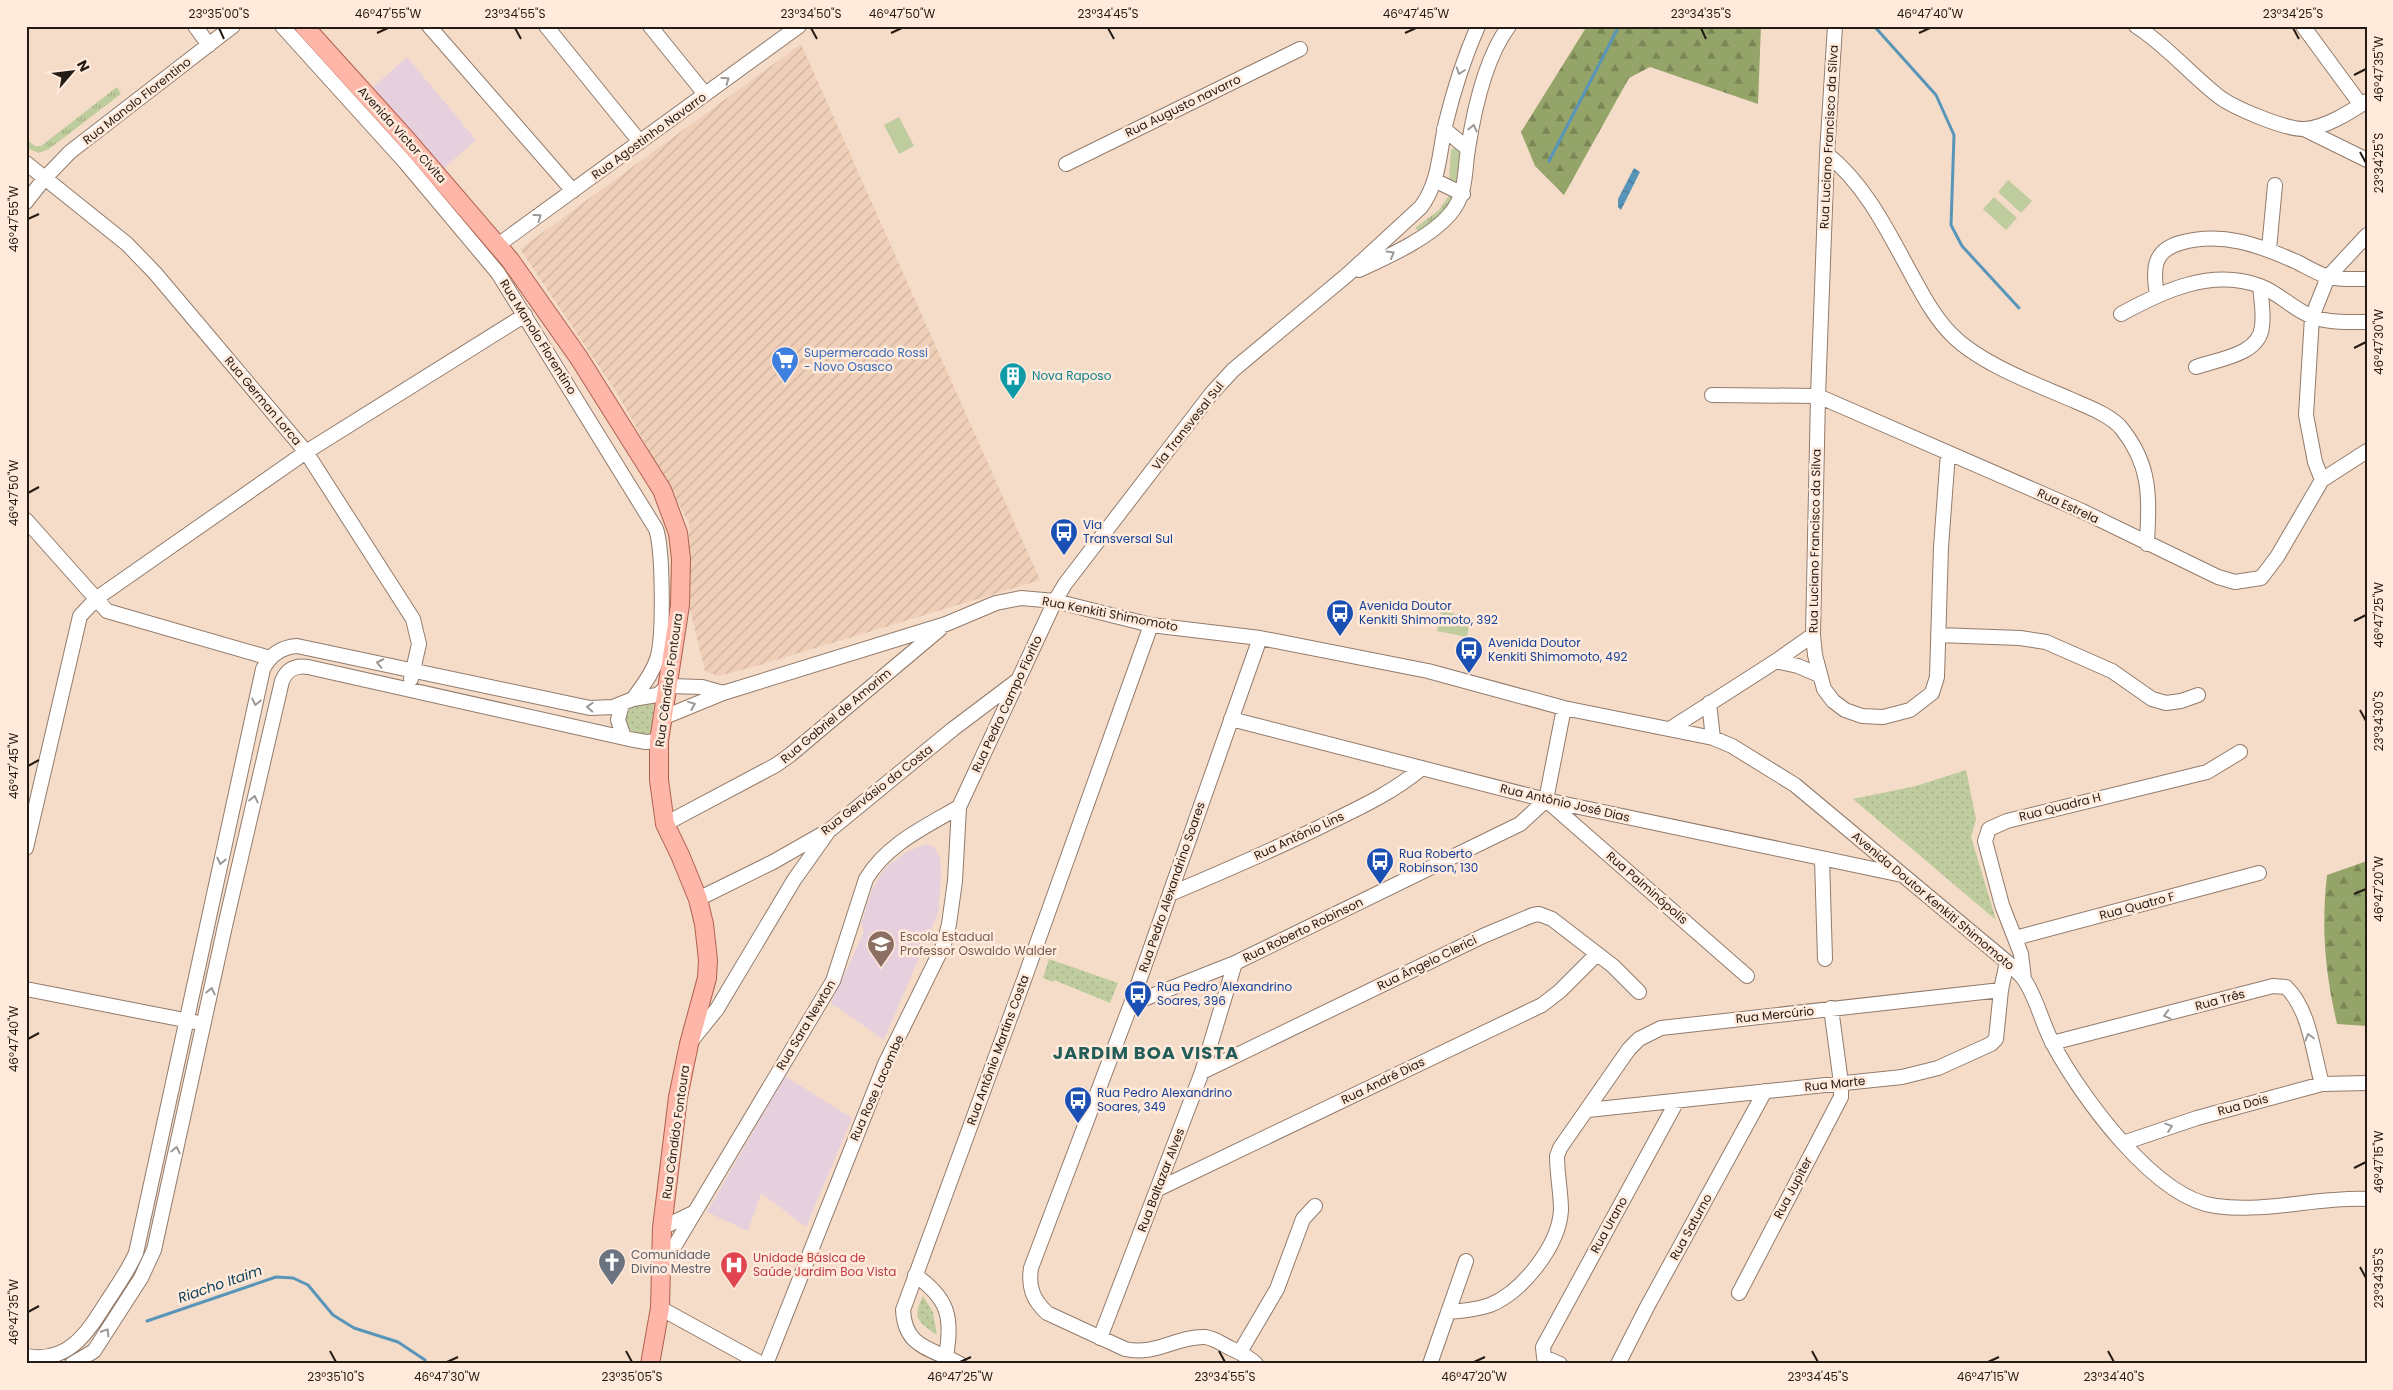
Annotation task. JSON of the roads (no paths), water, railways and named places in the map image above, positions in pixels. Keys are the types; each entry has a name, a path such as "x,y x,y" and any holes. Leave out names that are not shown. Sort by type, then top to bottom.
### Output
{"main road":[{"name":"Avenida Victor Civita","path":"304,26 407,140 498,245"},
{"name":"Rua Cândido Fontoura","path":"498,245 579,358 662,490 678,533 681,559 680,605 659,741 659,780 665,824 698,899 707,944 708,967 678,1097 662,1228 660,1308 650,1364"}],"street":[{"path":"195,26 209,45"},
{"name":"Rua Manolo Florentino","path":"26,202 44,178 70,152 233,26"},
{"name":"Rua Manolo Florentino","path":"282,26 405,162 498,274 656,529 660,540 660,650 652,672 628,701"},
{"path":"429,26 573,191"},
{"path":"546,26 640,142"},
{"path":"650,26 705,94"},
{"name":"Rua Agostinho Navarro","path":"498,245 800,26"},
{"name":"Via Transvesal Sul","path":"1055,601 1065,584 1212,394 1233,370 1347,275 1421,206 1436,181 1444,129 1464,59 1478,26"},
{"name":"Via Transvesal Sul","path":"1347,275 1383,259 1437,226 1450,215 1463,194 1468,149 1486,71 1509,26"},
{"name":"Rua Luciano Francisco da Silva","path":"1835,26 1827,154 1818,396 1813,635 1819,675 1824,689 1833,701 1845,710 1862,716 1883,717 1910,710 1932,693 1937,677 1941,547 1948,453"},
{"path":"2136,26 2165,48 2218,96 2237,108 2272,121 2304,129 2367,160"},
{"path":"2303,26 2364,103 2322,124 2304,129"},
{"name":"Rua Augusto navarro","path":"1066,164 1300,49"},
{"path":"1444,129 1468,149"},
{"path":"1827,154 1853,178 1871,203 1926,300 1950,334 1965,346 2018,376 2093,409 2121,427 2137,449 2146,474 2149,502 2147,544"},
{"name":"Rua German Lorca","path":"26,164 141,258 306,452 413,619 419,644 408,689"},
{"path":"1436,181 1463,194"},
{"path":"2269,249 2275,186"},
{"path":"2322,480 2315,462 2306,415 2312,317 2328,277 2367,234"},
{"path":"2157,295 2154,275 2157,257 2172,245 2195,239 2222,238 2269,249 2328,277 2367,279"},
{"path":"2120,314 2157,295 2203,280 2237,281 2260,286 2312,317 2331,321 2367,322"},
{"path":"2196,367 2241,352 2255,343 2260,337 2262,326 2260,286"},
{"path":"26,848 80,616 97,598 306,452 524,315"},
{"name":"Rua Estrela","path":"1712,395 1818,396 2082,511 2218,577 2235,582 2261,578 2277,557 2322,480 2367,451"},
{"path":"26,520 107,611 270,658"},
{"name":"Rua Kenkiti Shimomoto","path":"662,718 722,693 946,624 1010,600 1055,601 1151,624 1260,638 1428,671 1564,708"},
{"name":"Rua Pedro Campo Fiorito","path":"959,807 1055,601"},
{"name":"Rua Gabriel de Amorim","path":"665,824 776,765 946,624"},
{"name":"Rua Antônio Martins Costa","path":"960,1364 946,1356 926,1350 913,1339 904,1323 903,1310 1025,977 1151,624"},
{"path":"1670,729 1776,662 1813,635"},
{"path":"1938,635 2020,638 2046,642 2112,671 2152,699 2166,703 2181,701 2198,695"},
{"name":"Rua Pedro Alexandrino Soares","path":"1256,1364 1240,1352 1205,1337 1138,1352 1125,1349 1047,1313 1037,1304 1031,1291 1029,1278 1031,1268 1131,1004 1260,638"},
{"path":"26,1356 49,1356 68,1349 83,1337 132,1263 139,1243 263,669 270,658 285,648 297,646 578,707 602,708 657,695 669,686 702,687 722,693"},
{"path":"1776,662 1798,666 1819,675"},
{"path":"68,1349 76,1362 94,1351 146,1269 155,1245 225,926 282,681 287,673 302,666 646,742 659,741"},
{"name":"Rua Gervásio da Costa","path":"698,899 772,862 831,829 952,729 1020,678"},
{"path":"624,737 618,720 628,701"},
{"path":"1709,703 1713,738"},
{"path":"1546,800 1564,708"},
{"name":"Avenida Doutor Kenkiti Shimomoto","path":"1564,708 1713,738 1732,746 1789,781 2007,962 2024,979 2052,1043 2084,1096 2123,1143 2160,1178 2189,1197 2213,1206 2248,1209 2310,1202 2367,1199"},
{"name":"Rua Antônio José Dias","path":"1230,719 1546,800 1903,875"},
{"name":"Rua Quadra H","path":"2024,979 2021,954 2002,905 1985,841 1989,829 2007,820 2207,772 2240,752"},
{"name":"Rua Antônio Lins","path":"1170,894 1297,838 1379,799 1422,768"},
{"name":"Rua Roberto Robinson","path":"1131,1004 1235,963 1520,824 1546,800"},
{"name":"Rua Palminópolis","path":"1546,800 1747,976"},
{"name":"Rua Sara Newton","path":"662,1267 833,981 866,879 874,866 894,846 959,807"},
{"name":"Rua Rose Lacombe","path":"766,1364 882,1072 944,944 955,881 959,807"},
{"path":"689,1044 717,1008 794,880 831,829"},
{"path":"1822,859 1825,959"},
{"path":"772,862 786,869 794,880"},
{"name":"Rua Quatro F","path":"2015,938 2260,873"},
{"name":"Rua Ângelo Clerici","path":"1202,1072 1483,936 1533,915 1539,914 1552,919 1624,976 1639,992"},
{"path":"207,923 225,926"},
{"name":"Rua André Dias","path":"1158,1189 1542,1005 1560,991 1596,955"},
{"name":"Rua Marte","path":"1588,1110 1921,1074 1991,1044 1997,1035 2001,990 2007,962"},
{"name":"Rua Baltazar Alves","path":"1100,1338 1202,1072 1235,963"},
{"path":"708,967 720,979 734,980"},
{"name":"Rua Três","path":"2052,1043 2273,986 2286,987 2296,996 2303,1013 2322,1084"},
{"path":"26,989 204,1024"},
{"name":"Rua Mercúrio","path":"1448,1312 1475,1309 1502,1299 1528,1278 1540,1262 1558,1227 1561,1211 1557,1156 1560,1148 1630,1049 1650,1032 1660,1028 2001,990"},
{"name":"Rua Jupiter","path":"1739,1293 1841,1097 1841,1083 1831,1008"},
{"name":"Rua Dois","path":"2123,1143 2197,1118 2322,1084 2367,1083"},
{"name":"Rua Saturno","path":"1618,1364 1647,1307 1765,1092"},
{"name":"Rua Urano","path":"1560,1364 1544,1356 1542,1350 1677,1100"},
{"path":"153,1175 170,1180"},
{"path":"1240,1352 1276,1288 1303,1219 1315,1206"},
{"path":"662,1228 693,1213"},
{"path":"1430,1364 1466,1261"},
{"path":"915,1275 930,1285 944,1304 950,1326 946,1356"},
{"path":"660,1308 762,1364"}],"water":[{"path":"1634,168 1640,172 1621,210 1618,207 1618,199"}],"waterway":[{"path":"1549,161 1619,26"},
{"path":"1874,26 1936,95 1954,135 1951,225 1962,246 2019,308"},
{"name":"Riacho Itaim","path":"147,1321 276,1277 293,1278 308,1285 333,1315 354,1328 398,1342 425,1360"}],"place":[{"name":"Supermercado Rossi - Novo Osasco","path":"785,384"},
{"name":"Nova Raposo","path":"1013,400"},
{"name":"Via Transversal Sul","path":"1064,556"},
{"name":"Avenida Doutor Kenkiti Shimomoto, 392","path":"1340,637"},
{"name":"Avenida Doutor Kenkiti Shimomoto, 492","path":"1469,674"},
{"name":"Rua Roberto Robinson, 130","path":"1380,885"},
{"name":"Escola Estadual Professor Oswaldo Walder","path":"881,968"},
{"name":"Rua Pedro Alexandrino Soares, 396","path":"1138,1018"},
{"name":"Rua Pedro Alexandrino Soares, 349","path":"1078,1124"},
{"name":"Comunidade Divino Mestre","path":"612,1286"},
{"name":"Unidade Básica de Saúde Jardim Boa Vista","path":"734,1289"}],"district":[{"name":"JARDIM BOA VISTA","path":"1146,1053"}]}
